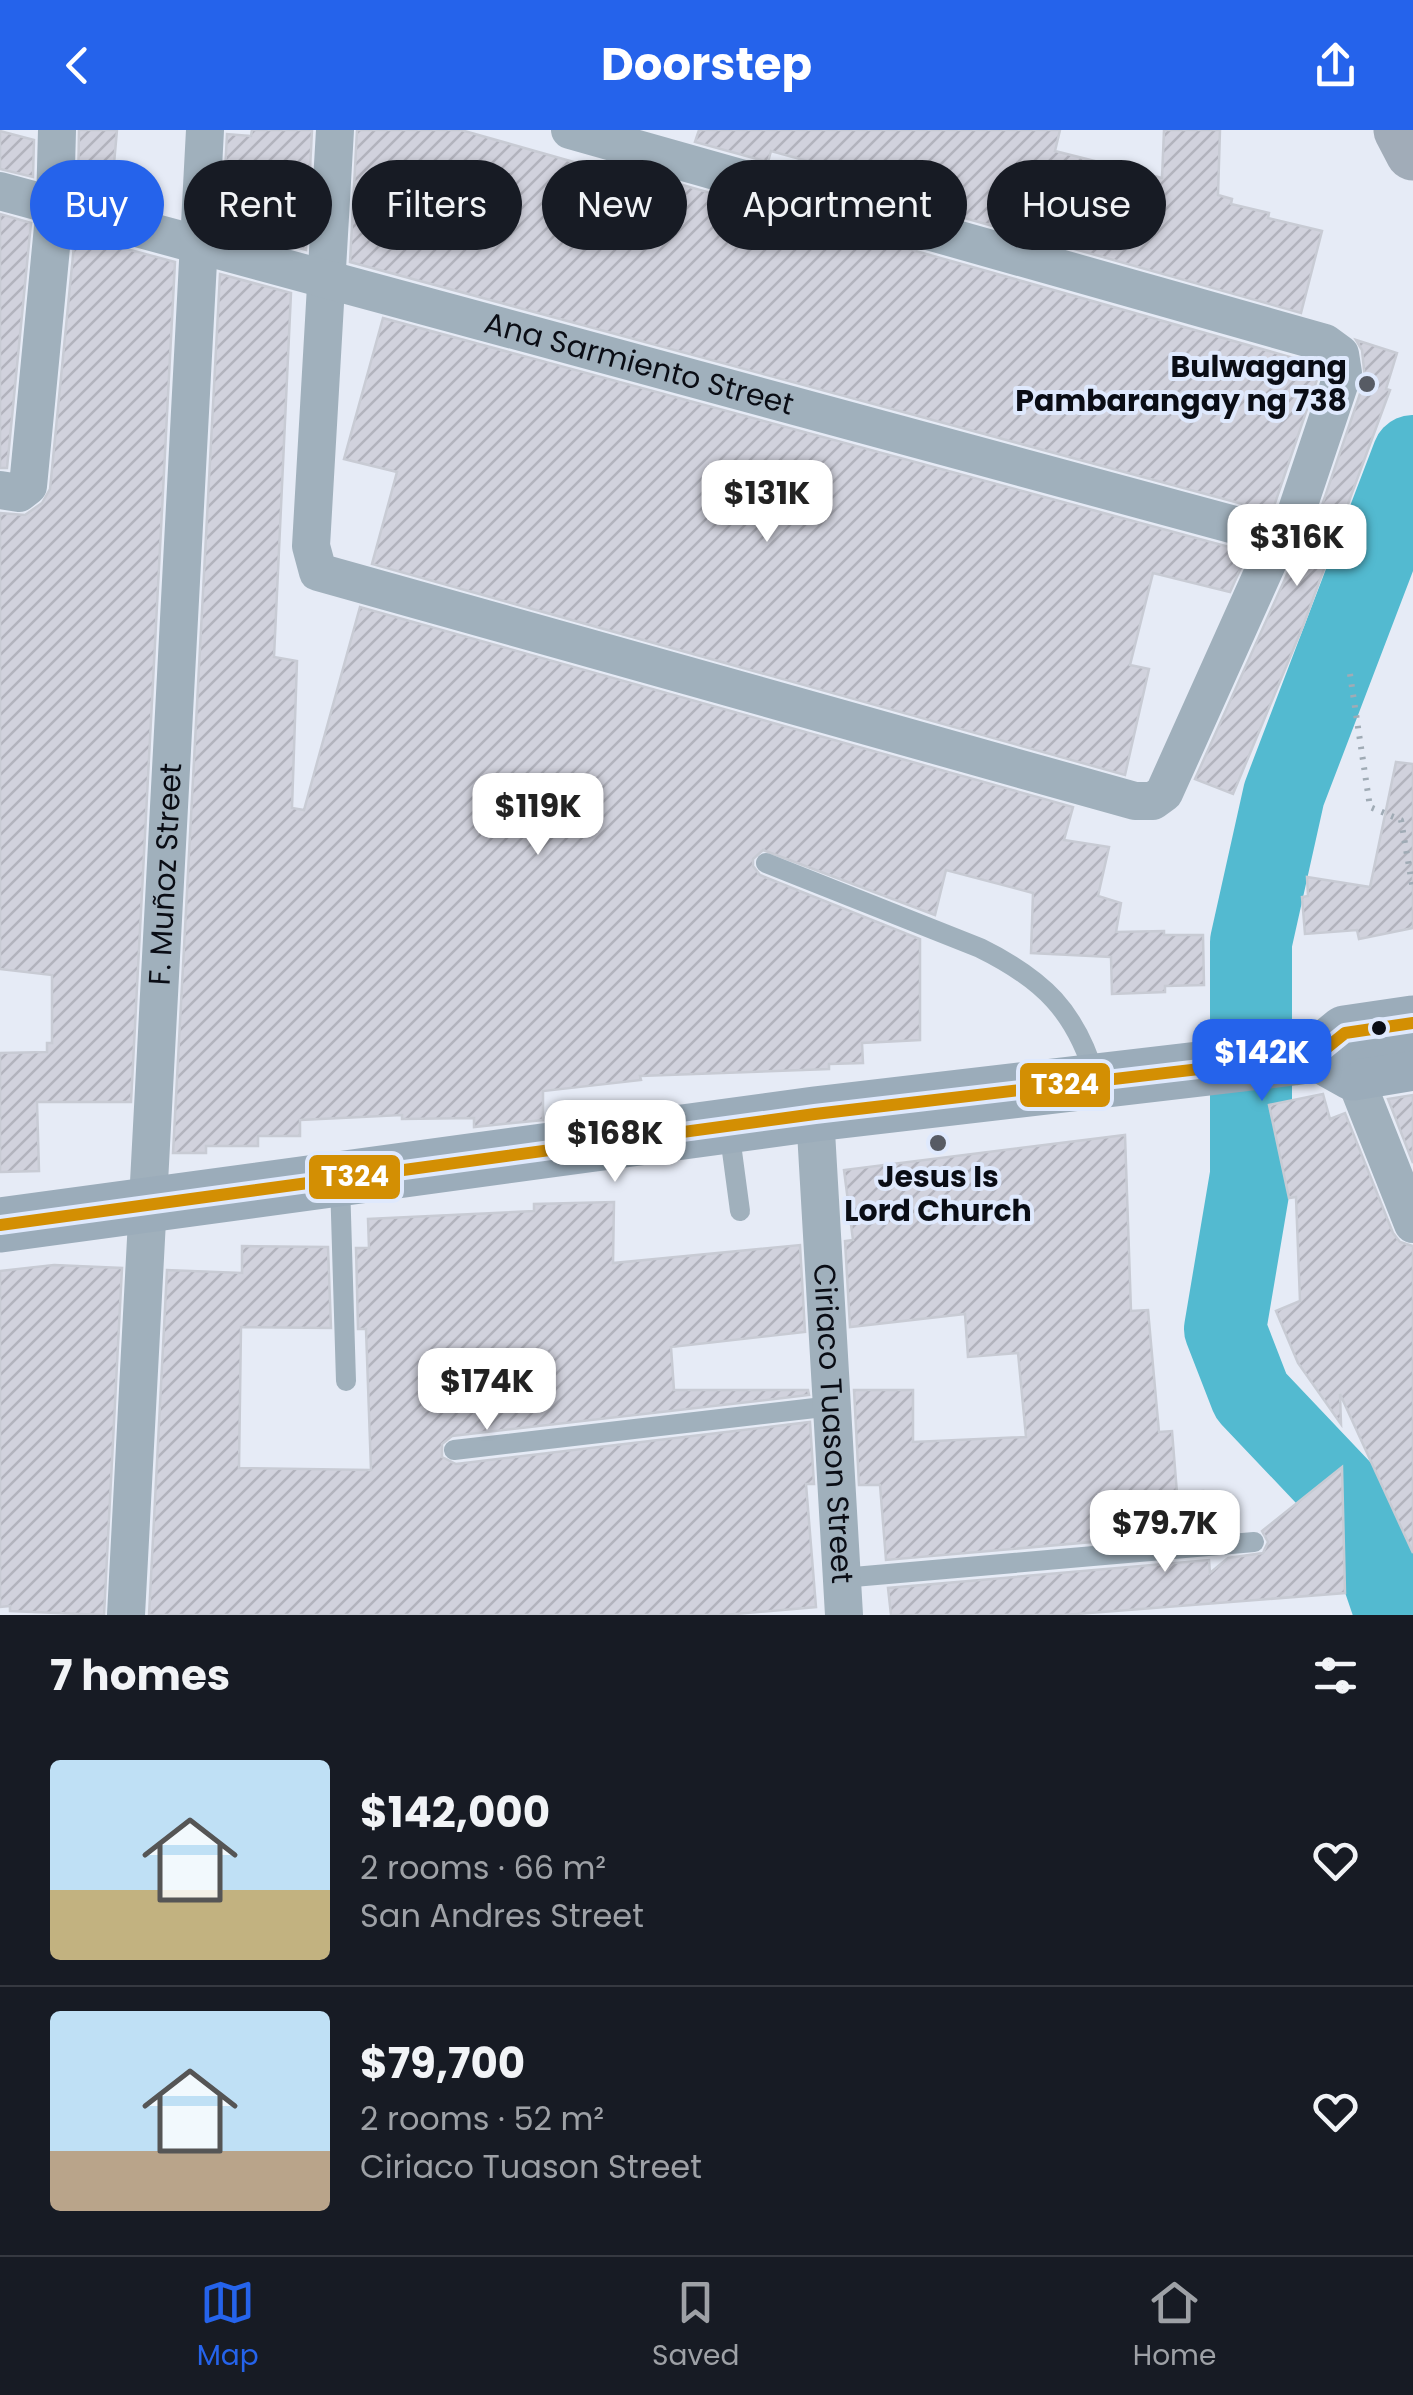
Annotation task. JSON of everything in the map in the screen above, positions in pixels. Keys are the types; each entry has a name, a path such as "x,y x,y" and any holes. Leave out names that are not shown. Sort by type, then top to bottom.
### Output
{"highway":[{"path":"1401,130 1413,153"}],"street":[{"path":"56,160 57,130"},
{"name":"F. Muñoz Street","path":"203,160 205,130"},
{"path":"335,130 311,546 318,572 1135,801 1153,801 1164,793 1280,536 1293,522 1342,373 1340,354 1324,343 570,130"},
{"name":"Ana Sarmiento Street","path":"0,191 30,199"},
{"path":"0,490 20,492 28,486 51,250"},
{"name":"F. Muñoz Street","path":"126,1615 199,250"},
{"name":"Ana Sarmiento Street","path":"222,250 1280,536"},
{"path":"1322,1062 1345,1033 1413,1023"},
{"path":"1322,1062 1413,1224"},
{"path":"0,1225 815,1114 1221,1066 1413,1063"},
{"name":"Ciriaco Tuason Street","path":"815,1114 843,1596"}],"lane":[{"path":"766,863 1012,964 1047,990 1074,1022 1096,1082"},
{"path":"729,1127 740,1211"},
{"path":"340,1180 346,1381"},
{"path":"454,1450 832,1406"},
{"path":"843,1596 1254,1542"}],"path":[{"path":"1350,674 1370,806 1401,820 1413,890"}],"building":[{"path":"79,130 117,130 114,160 78,160"},
{"path":"252,130 312,130 310,160 226,160 227,134 251,136"},
{"path":"357,130 461,130 567,160 542,160 542,250 687,250 687,186 707,192 707,250 912,250 1315,364 1320,371 1272,512 350,262 352,224 352,250 522,250 522,160 355,160"},
{"path":"699,130 1060,130 1055,151 1091,160 987,160 987,224 967,219 967,160 804,160 771,151 769,160 761,160 695,142"},
{"path":"1164,130 1220,130 1218,195 1232,199 1231,204 1269,213 1268,218 1322,231 1301,313 1078,250 1166,250"},
{"path":"0,131 34,140 30,176 0,169"},
{"path":"0,214 30,223 30,233 7,468 0,468"},
{"path":"74,250 131,250 175,262 131,1102 37,1102 39,1171 0,1172 0,1053 47,1052 47,1043 52,1043 52,975 0,969 0,513 25,515 42,503 50,489"},
{"path":"220,274 291,293 274,657 297,661 292,808 304,810 360,607 1073,807 1064,840 1109,847 1098,896 1121,903 1116,932 1203,935 1204,985 1165,986 1165,992 1112,994 1111,957 1031,953 1033,893 946,870 935,915 763,850 753,859 760,875 920,939 920,1040 862,1043 863,1063 829,1064 829,1069 640,1076 641,1080 543,1091 543,1120 474,1127 474,1118 402,1119 402,1115 300,1120 300,1136 258,1136 258,1146 206,1146 206,1153 173,1153"},
{"path":"383,318 1248,552 1230,592 1153,573 1130,665 1149,669 1125,775 372,564 397,472 344,459"},
{"path":"1356,340 1397,353 1386,389 1390,390 1303,626 1233,794 1195,779 1298,550 1314,529 1365,379 1362,350"},
{"path":"1396,762 1413,764 1413,928 1359,939 1357,930 1305,934 1302,897 1308,896 1307,877 1370,887"},
{"path":"1323,1094 1330,1119 1345,1113 1393,1233 1400,1242 1413,1246 1413,1553 1340,1394 1341,1424 1298,1363 1276,1311 1300,1301 1296,1197 1289,1198 1269,1105"},
{"path":"1413,1095 1413,1163 1388,1099"},
{"path":"1125,1135 1131,1311 1148,1310 1159,1432 1172,1431 1177,1493 1203,1491 1206,1532 886,1560 880,1485 859,1485 854,1390 913,1390 913,1442 1026,1437 1018,1353 968,1357 965,1314 850,1327 845,1241 853,1240 844,1170"},
{"path":"614,1202 613,1263 800,1245 805,1332 671,1347 674,1390 808,1390 809,1395 452,1436 442,1444 442,1457 456,1464 810,1422 814,1484 806,1484 816,1607 724,1615 149,1615 167,1270 242,1273 242,1246 328,1247 331,1328 241,1327 239,1468 371,1470 366,1329 358,1329 356,1248 369,1248 368,1219 534,1211 534,1204"},
{"path":"54,1265 122,1268 104,1615 10,1611 10,1606 0,1607 0,1271"},
{"path":"1342,1467 1345,1593 1064,1615 891,1615 888,1588 1209,1560 1210,1573 1228,1558 1263,1553 1268,1542 1262,1531"}],"waterway":[{"path":"1396,1615 1361,1512 1251,1396 1225,1329 1251,1175 1251,942 1284,794 1413,456"}],"transit line":[{"name":"T324","path":"0,1225 815,1114 1293,1058 1319,1054 1345,1033 1413,1023"}],"place":[{"name":"Bulwagang Pambarangay ng 738","path":"1367,384"},
{"name":"Jesus Is Lord Church","path":"938,1143"}]}
